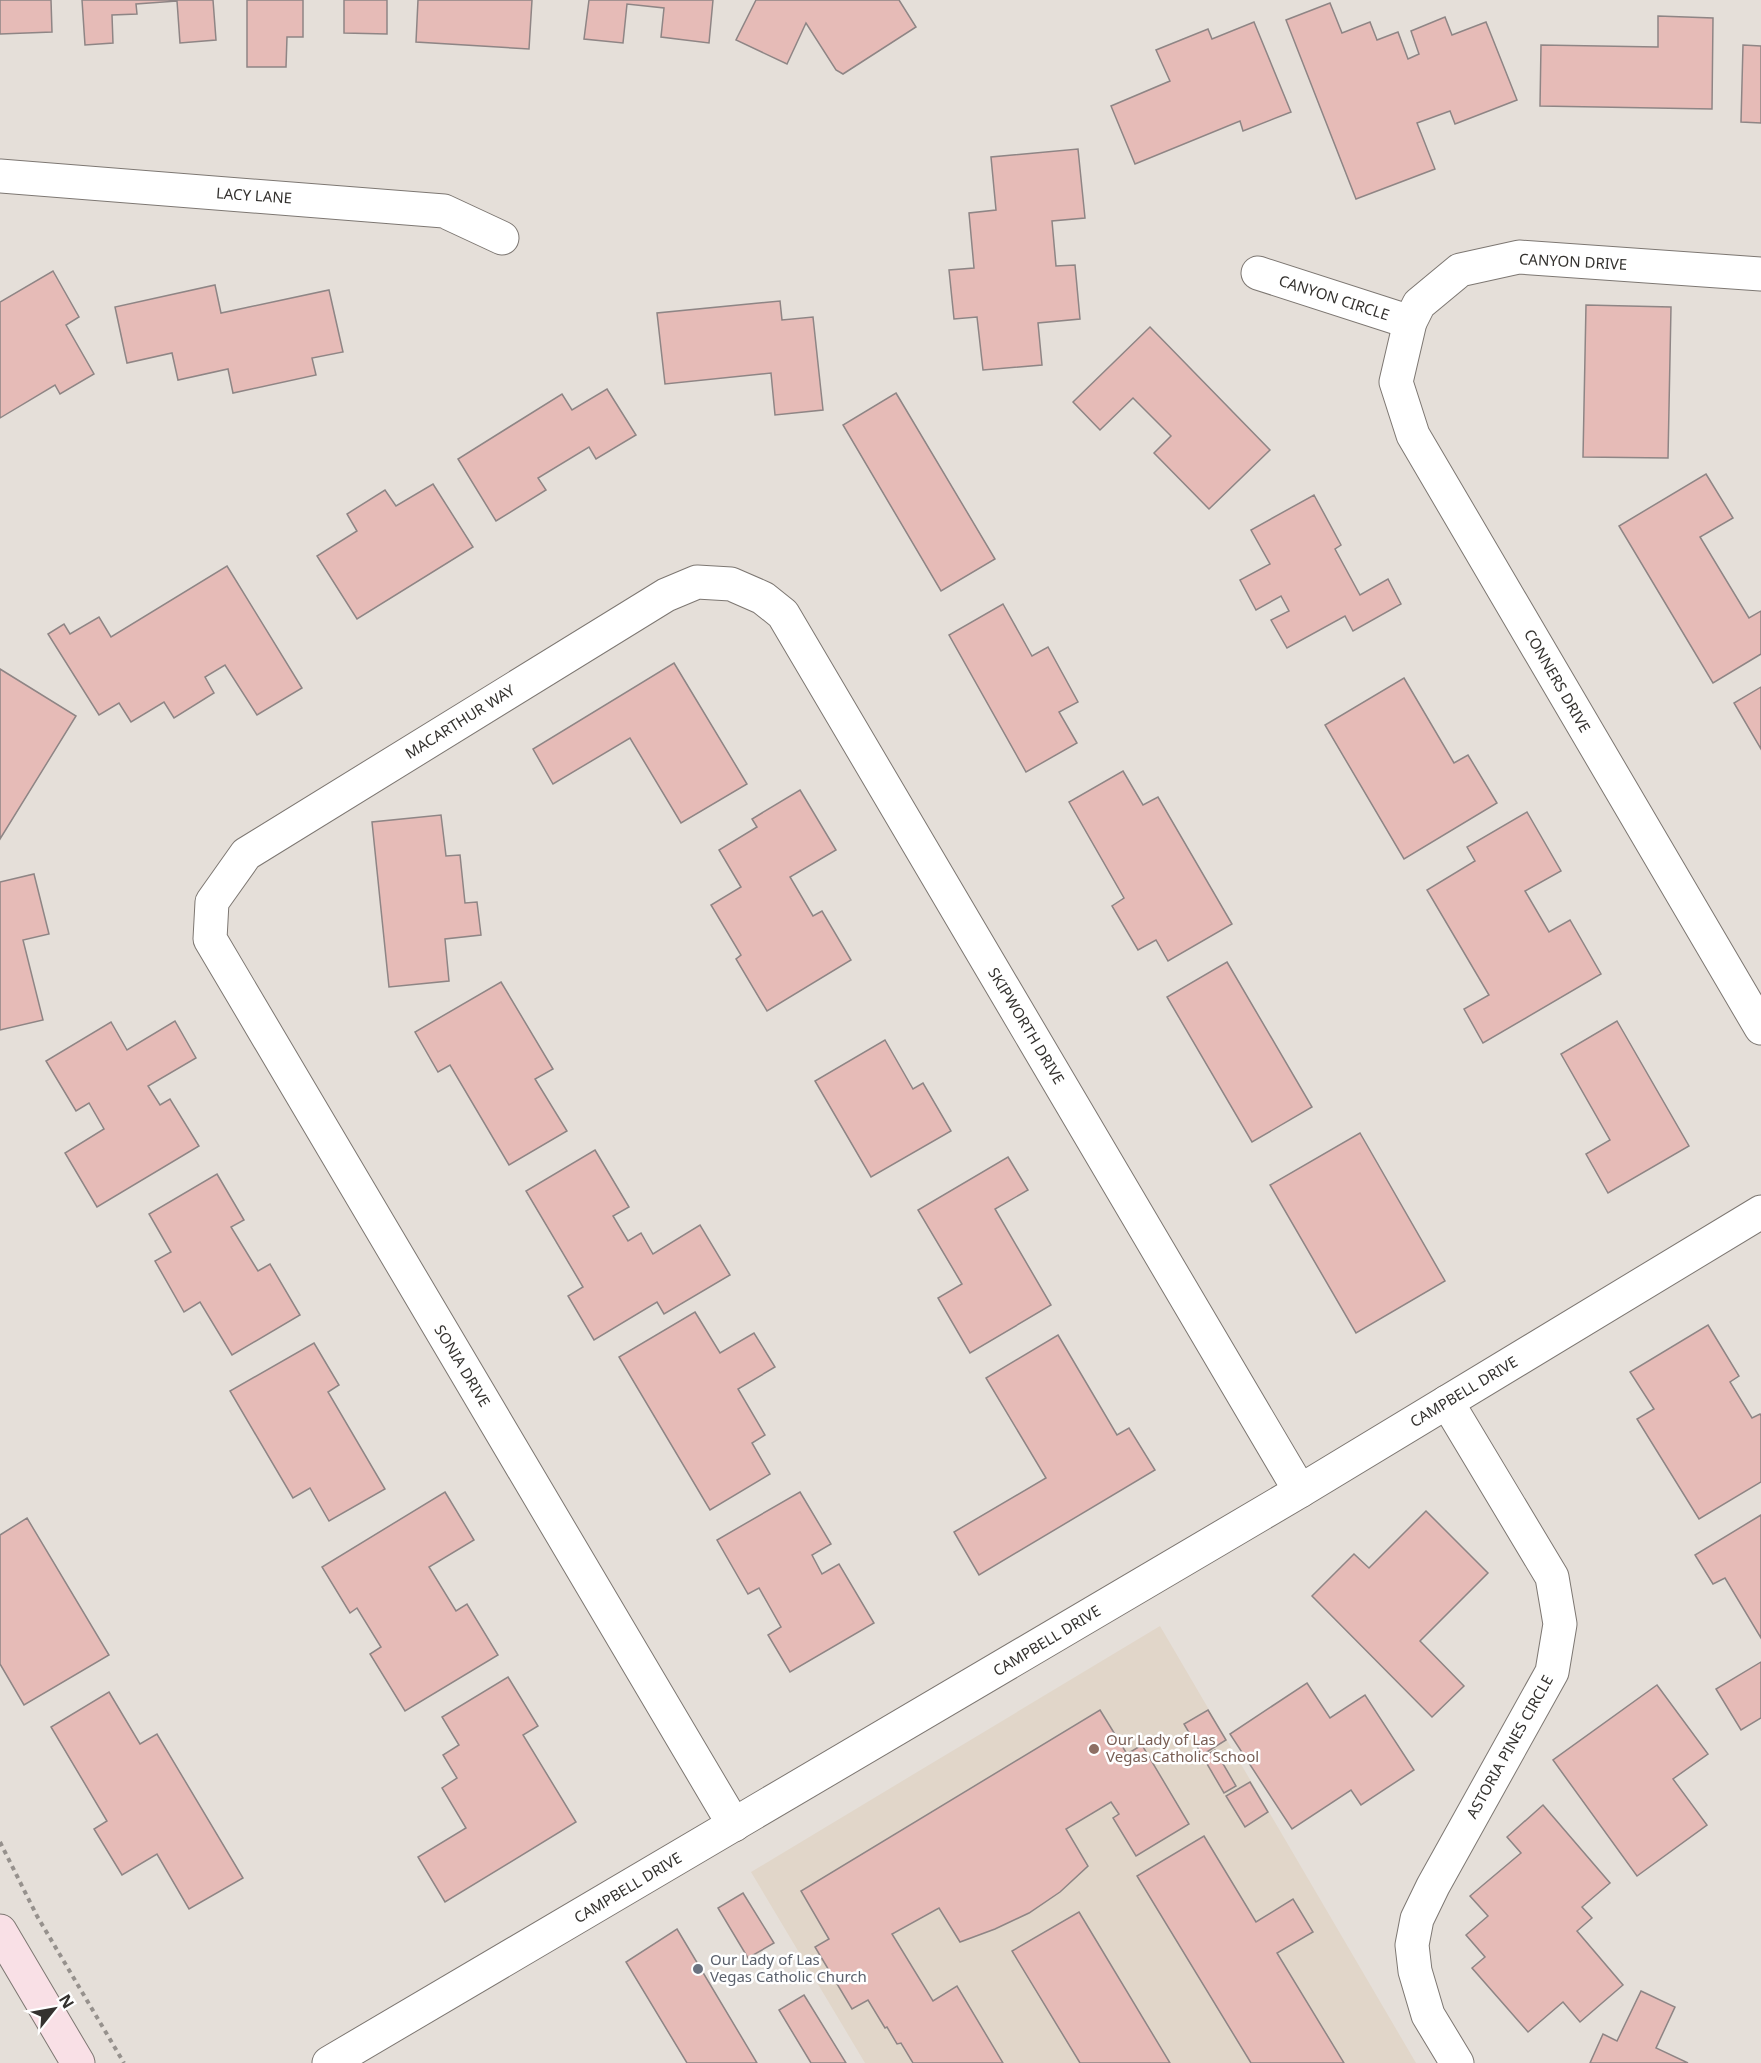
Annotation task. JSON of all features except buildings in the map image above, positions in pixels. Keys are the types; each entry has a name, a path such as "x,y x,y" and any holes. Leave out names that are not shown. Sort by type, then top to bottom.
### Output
{"main road":[{"path":"0,1931 78,2063"}],"street":[{"name":"LACY LANE","path":"0,176 444,211 502,238"},
{"name":"CANYON DRIVE","path":"1410,322 1419,304 1460,270 1519,257 1761,274"},
{"name":"CANYON CIRCLE","path":"1258,273 1410,322"},
{"name":"CONNERS DRIVE","path":"1410,322 1396,382 1413,435 1761,1028"},
{"name":"MACARTHUR WAY","path":"212,902 246,854 656,601 697,582 731,584"},
{"name":"SKIPWORTH DRIVE","path":"731,584 763,598 783,614 1300,1491"},
{"name":"SONIA DRIVE","path":"212,902 210,939 734,1825"},
{"name":"CAMPBELL DRIVE","path":"329,2063 1300,1491 1761,1212"},
{"name":"ASTORIA PINES CIRCLE","path":"1447,1402 1552,1577 1560,1624 1552,1672 1417,1919 1412,1945 1419,1985 1428,2015 1457,2063"}],"path":[{"path":"0,1842 37,1916 124,2063"}],"shaded area":[{"name":"Our Lady of Las Vegas Catholic School","path":"1160,1626 1416,2063 865,2063 751,1872"}],"place":[{"name":"Our Lady of Las Vegas Catholic School","path":"1094,1749"},
{"name":"Our Lady of Las Vegas Catholic Church","path":"698,1969"}]}
